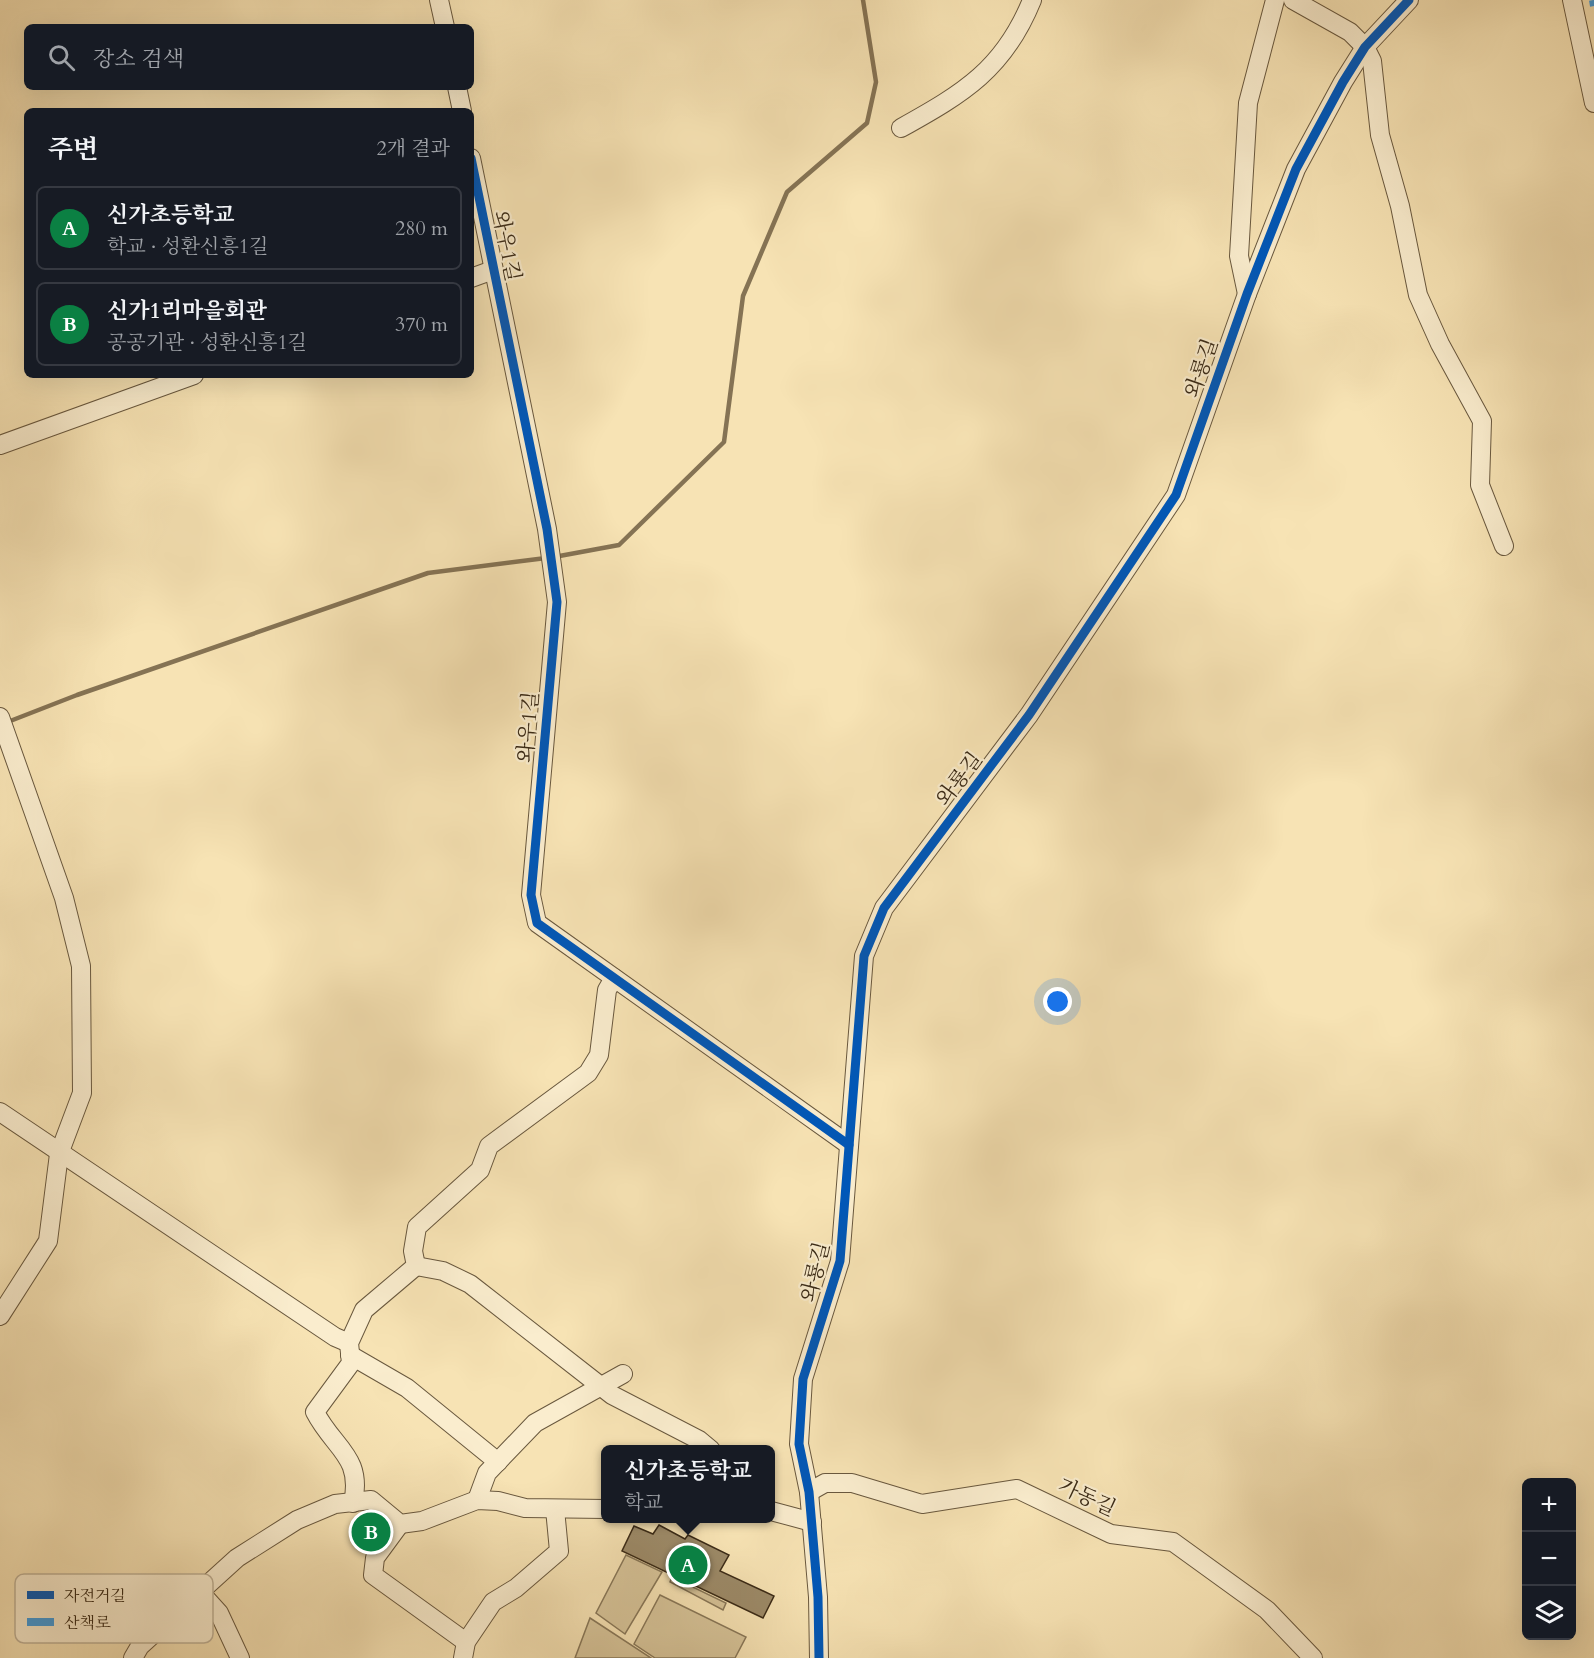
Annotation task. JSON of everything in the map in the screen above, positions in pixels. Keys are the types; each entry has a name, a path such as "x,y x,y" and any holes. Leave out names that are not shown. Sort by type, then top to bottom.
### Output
{"street":[{"path":"439,0 444,24"},
{"path":"901,128 953,99 989,70 1021,27 1032,0"},
{"name":"와룡길","path":"1246,294 1239,256 1248,103 1275,0"},
{"path":"1293,0 1350,32 1365,47 1372,61 1380,135 1400,206 1418,295 1440,344 1482,421 1480,485 1504,546"},
{"name":"와룡길","path":"819,1658 818,1597 812,1522 809,1492 799,1443 803,1379 840,1261 864,956 884,908 1029,715 1176,495 1246,294 1296,170 1343,82 1365,47 1409,0"},
{"path":"1572,0 1594,103"},
{"path":"458,90 461,108"},
{"name":"와우1길","path":"474,173 546,529 557,602 531,895 537,923 849,1145"},
{"path":"474,277 493,270"},
{"path":"0,445 186,378"},
{"path":"0,717 64,898 81,966 82,1094 59,1154 48,1241 0,1316"},
{"path":"416,1266 413,1251 417,1227 480,1170 489,1146 588,1073 599,1055 607,990 614,978"},
{"path":"0,1112 407,1388 498,1462"},
{"path":"353,1503 357,1485 352,1461 323,1428 315,1412 351,1363 349,1349 364,1310 416,1266"},
{"path":"416,1266 443,1271 470,1284 600,1386 706,1445"},
{"path":"477,1500 486,1473 535,1424 623,1374"},
{"name":"가동길","path":"809,1492 825,1483 852,1483 922,1504 1017,1489 1111,1534 1173,1542 1267,1610 1313,1658"},
{"path":"213,1580 237,1558 297,1520 335,1504 371,1500 400,1524"},
{"path":"555,1509 559,1551 516,1588 493,1602 465,1650 373,1575 375,1558 400,1524 422,1521 477,1500 498,1501 525,1509 555,1509 601,1509"},
{"path":"775,1512 812,1522"},
{"path":"213,1606 219,1613 240,1658"},
{"path":"133,1658 143,1643"}],"shaded area":[{"path":"626,1555 662,1572 625,1634 596,1613"},
{"path":"672,1577 726,1603 723,1610 670,1582"},
{"path":"660,1595 746,1637 735,1658 655,1658 634,1644"},
{"path":"590,1618 651,1658 575,1658"}],"building":[{"path":"659,1525 685,1539 688,1535 729,1555 720,1571 774,1596 763,1618 622,1551 634,1526 653,1534"}],"waterway":[{"path":"554,557 619,545 724,442 743,296 787,192 867,123 876,82 863,0"},
{"path":"5,723 77,695 428,573 546,558"}],"marked path":[{"path":"1593,0 1594,6"}],"cycle path":[{"path":"819,1658 818,1597 809,1492 799,1444 803,1379 840,1261 864,956 884,908 1029,715 1176,495 1247,294 1296,169 1343,82 1365,47 1409,0"},
{"path":"474,173 547,529 557,602 531,895 537,923 849,1145"}],"place":[{"name":"신가1리마을회관","path":"371,1532"},
{"name":"신가초등학교","path":"688,1565"}]}
